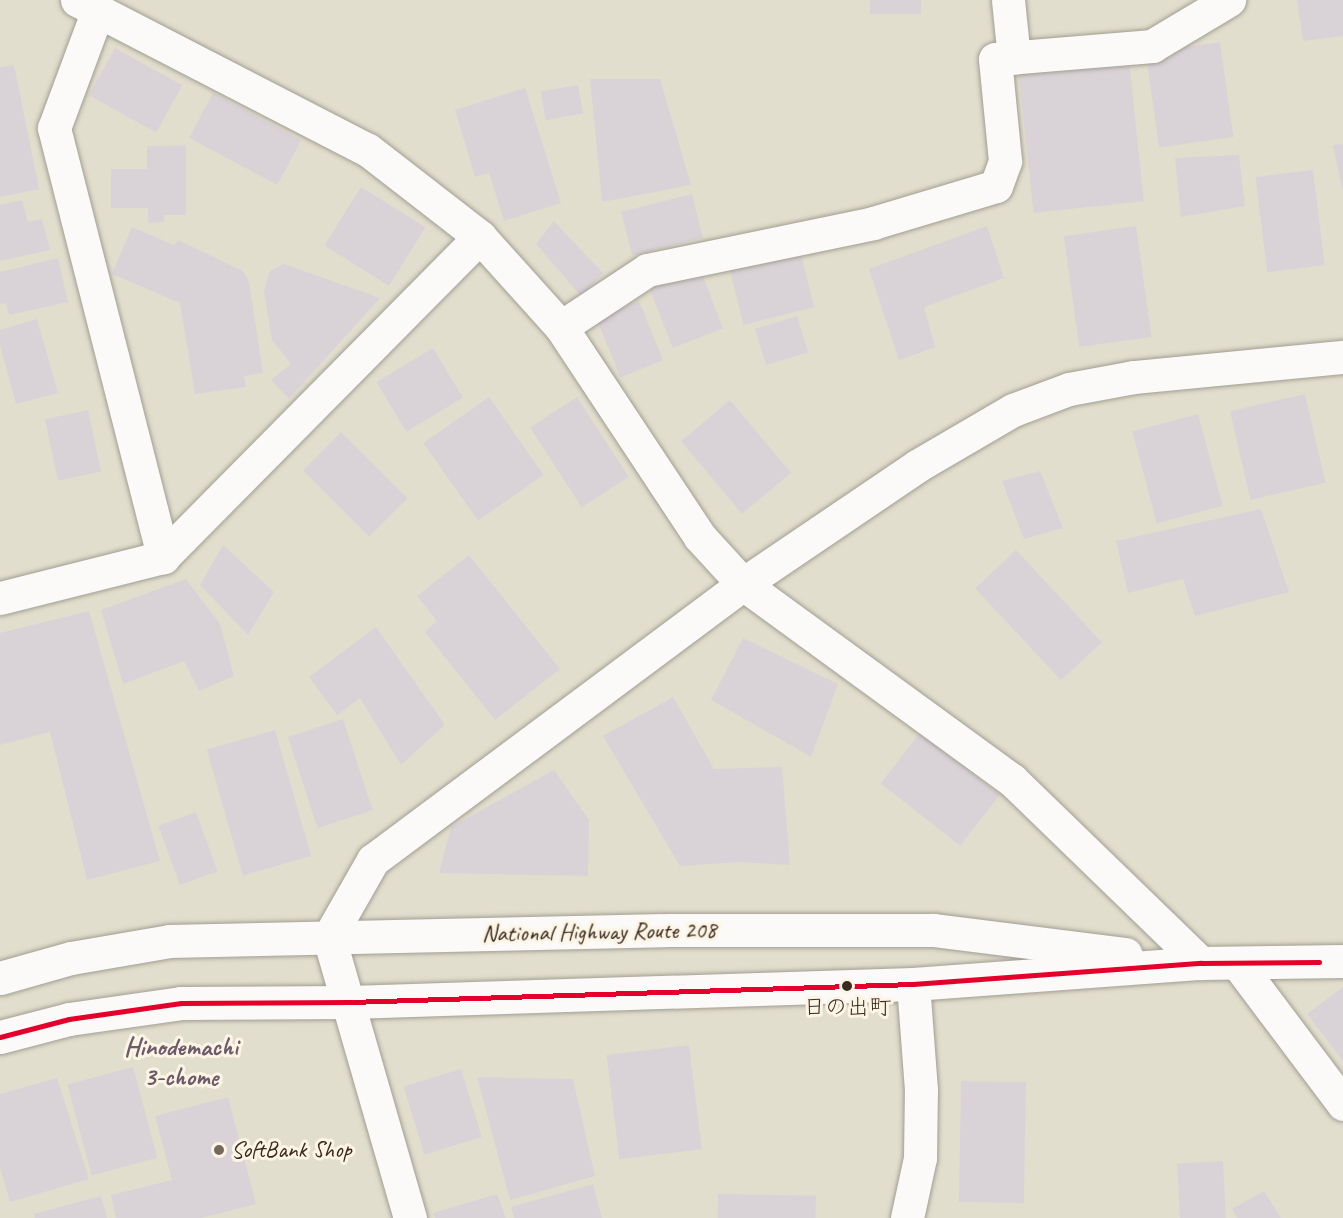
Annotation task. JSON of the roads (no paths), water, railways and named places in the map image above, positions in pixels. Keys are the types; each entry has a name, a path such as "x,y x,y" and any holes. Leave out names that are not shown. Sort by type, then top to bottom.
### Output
{"main road":[{"path":"1008,0 1014,58"},
{"path":"561,327 647,270 873,223 996,186 1005,161 995,59 1152,46 1229,0"},
{"path":"163,557 54,128 87,5 368,150 480,237 561,327 700,537 743,584 1012,780 1201,963"},
{"path":"0,598 163,557 480,237"},
{"path":"410,1218 350,1002 329,937 373,860 743,584 917,466 1013,410 1069,389 1134,377 1343,357"},
{"name":"National Highway Route 208","path":"0,978 70,958 169,941 670,930 933,930 1201,963 1343,961"},
{"name":"National Highway Route 208","path":"0,1037 69,1019 181,1003 350,1002 913,984 1201,963"},
{"path":"1238,964 1343,1104"},
{"path":"908,1218 920,1147 921,1090 913,984"}],"place":[{"name":"日の出町","path":"847,986"},
{"name":"SoftBank Shop","path":"219,1150"}],"district":[{"name":"Hinodemachi 3-chome","path":"181,1062"}]}
